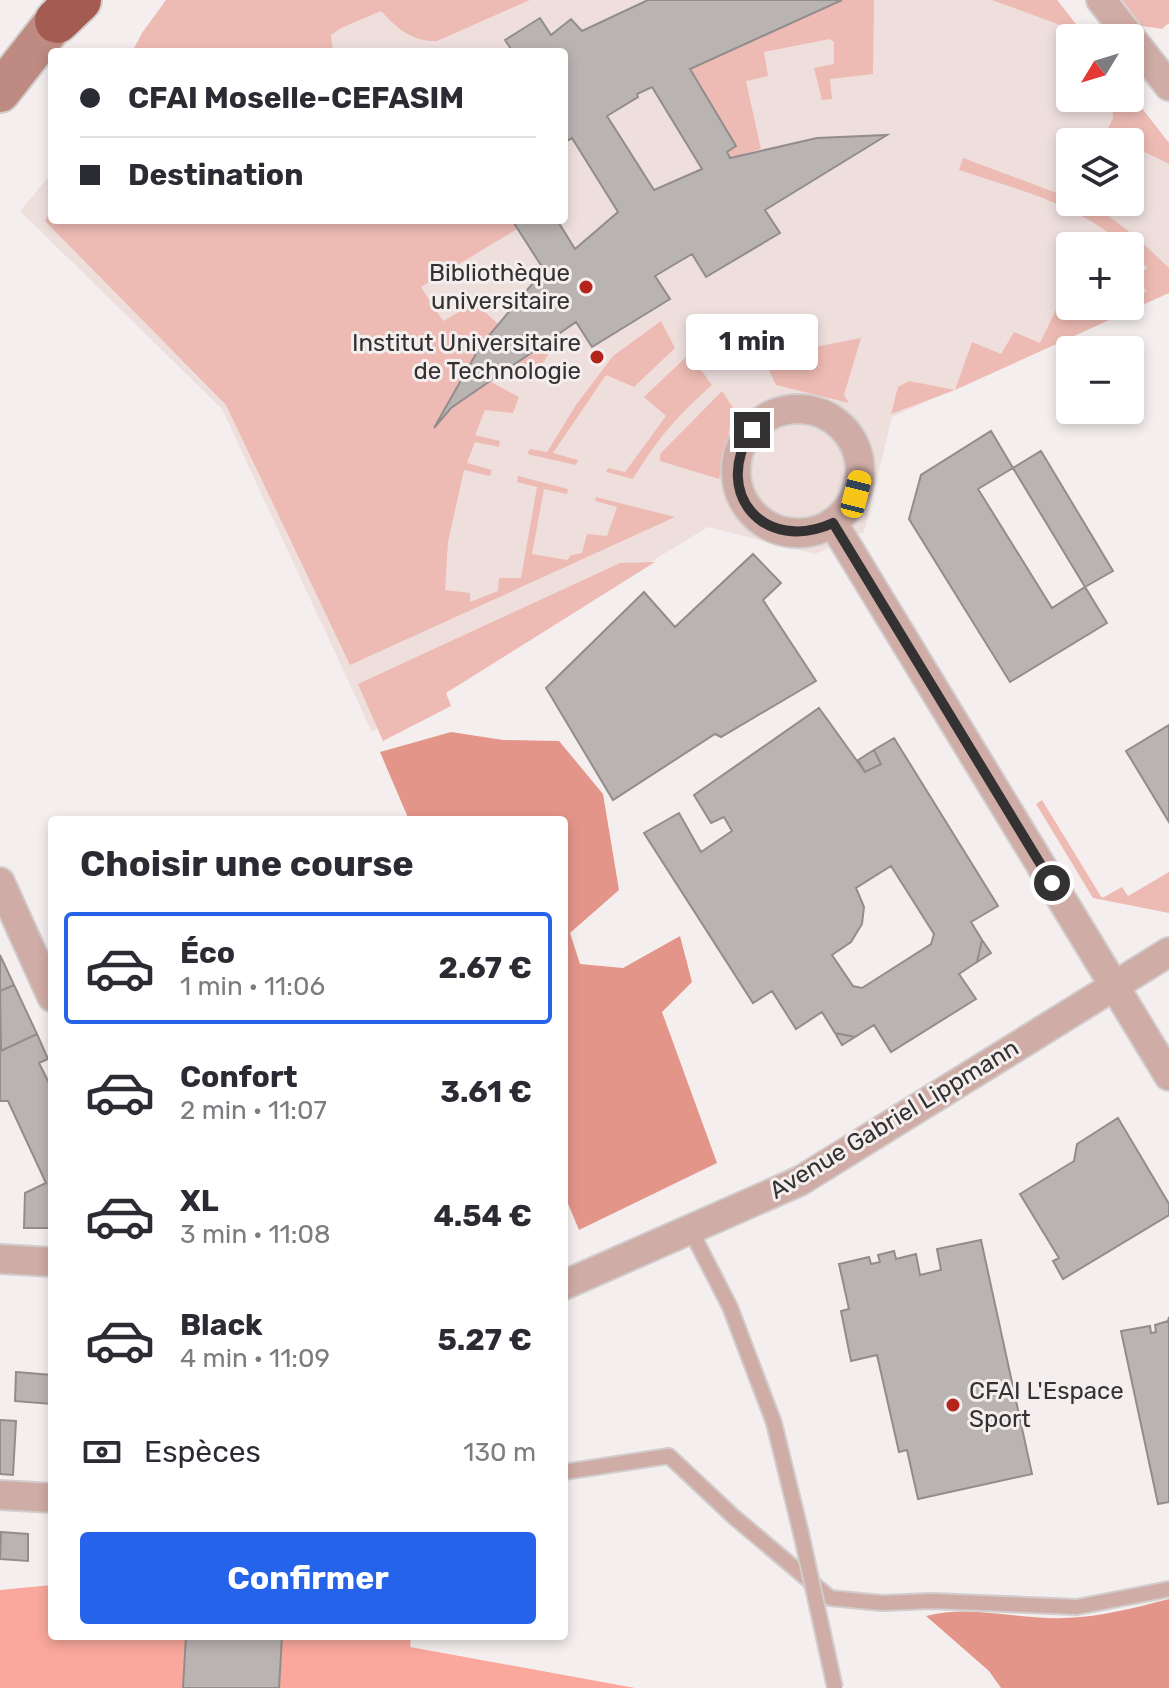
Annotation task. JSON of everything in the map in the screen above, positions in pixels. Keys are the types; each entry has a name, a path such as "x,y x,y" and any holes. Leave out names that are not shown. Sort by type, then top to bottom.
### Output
{"main road":[{"path":"0,92 69,7"}],"street":[{"path":"1101,0 1169,86"},
{"path":"804,409 823,414 840,424 852,440 859,458 860,476 856,494 847,510 833,523 815,531 795,533 775,529 758,518 745,503 737,485 736,465 741,446 766,417 785,410 804,409"},
{"path":"833,523 1169,1076"},
{"path":"0,882 48,988"},
{"name":"Avenue Gabriel Lippmann","path":"568,1283 800,1181 1169,952"},
{"path":"0,1259 48,1262"},
{"path":"0,1495 48,1498"}],"lane":[{"path":"690,1229 730,1307 774,1423 835,1688"},
{"path":"568,1471 669,1456 830,1598 882,1603 932,1601 1077,1607 1169,1589"}],"shaded area":[{"path":"166,0 530,0 437,41 406,33 381,11 331,35 333,48 134,48"},
{"name":"Institut Universitaire de Technologie","path":"202,0 1057,0 1076,24 1056,24 1056,112 1144,111 1169,143 1169,292 1144,303 1144,232 1056,232 1056,320 1107,320 1071,336 1056,336 1056,343 892,417 864,532 815,554 708,527 372,732 222,409 20,211 48,178 48,224 568,224 568,48 160,48"},
{"path":"842,0 874,0 873,74 830,79 832,99 822,100 814,68 834,64 834,42 830,39 764,52 768,76 746,81 761,149 730,158 727,152 736,146 690,69"},
{"path":"992,0 1057,0 1076,24 1058,24"},
{"path":"1122,0 1169,0 1169,23 1162,29 1140,24"},
{"path":"1144,111 1169,143 1169,164 1144,152 1144,128 1108,128 1113,112"},
{"path":"963,158 1056,193 1056,204 959,170"},
{"path":"48,215 48,224 514,224 517,229 421,287 443,321 475,303 498,324 481,345 468,395 489,381 519,397 513,413 485,410 475,435 500,441 499,447 475,442 467,463 492,470 490,476 464,470 448,542 445,590 470,593 470,602 498,591 499,578 521,578 537,487 517,482 518,476 568,489 567,494 544,489 532,554 567,560 571,555 582,553 587,534 607,536 617,507 595,501 596,497 675,517 350,665 226,405 45,221"},
{"path":"1082,216 1107,216 1129,232 1108,232"},
{"path":"1144,245 1169,268 1169,293 1144,304 1144,293 1147,291 1144,288 1144,271 1148,268 1144,264"},
{"path":"1056,310 1056,320 1109,320 1074,336 1056,336 1056,344 955,390 972,342 1001,354 1014,332 1040,343"},
{"path":"661,321 675,348 634,387 606,375 553,453 578,460 576,465 527,454 530,449 547,452 576,405 613,356"},
{"path":"563,330 531,383 506,369"},
{"path":"861,338 844,395 849,403 776,385 766,364 810,348"},
{"path":"689,354 712,385 669,428 633,479 606,472 608,468 625,472 666,416 644,397"},
{"path":"909,381 955,390 891,414 898,387"},
{"path":"722,391 734,409 719,479 660,461 660,454"},
{"path":"655,562 446,693 451,706 383,741 358,684 620,563"},
{"path":"451,732 503,740 559,741 603,794 619,890 570,933 580,964 623,968 680,936 692,982 662,1012 717,1163 579,1230 568,1204 568,816 407,816 380,752"},
{"path":"1042,800 1102,898 1122,887 1128,896 1169,872 1169,913 1093,898 1036,804"},
{"path":"48,1585 48,1640 411,1640 410,1647 635,1688 0,1688 0,1590"},
{"path":"1169,1599 1169,1688 1001,1688 989,1671 926,1616 977,1612 1047,1618 1077,1617 1117,1612"}],"building":[{"path":"648,0 842,0 690,69 736,146 727,152 730,158 817,138 887,135 765,210 780,233 706,277 692,254 655,276 670,299 592,347 576,322 451,408 434,428 481,345 544,270 515,224 559,224 575,249 618,212 572,138 568,140 568,48 510,48 505,40 540,18 551,35 571,19 582,31","holes":["652,87 702,169 654,190 607,116"]},
{"path":"991,431 1013,468 978,489 1052,608 1085,587 1107,623 1010,682 909,519 921,475"},
{"path":"1041,451 1113,571 1085,587 1013,468"},
{"path":"753,554 781,583 763,600 816,681 721,737 715,734 613,800 546,688 644,592 675,627"},
{"path":"819,708 865,772 881,764 874,750 894,738 998,906 971,922 982,940 977,962 959,974 976,999 891,1052 874,1025 855,1037 835,1033 822,1012 796,1029 772,991 753,1003 644,833 679,813 701,852 732,831 724,817 711,823 694,795","holes":["891,866 934,934 931,944 862,988 853,986 832,955 851,942 862,924 864,907 856,888"]},
{"path":"1169,725 1169,822 1126,751"},
{"path":"874,750 881,764 865,772 858,760"},
{"path":"982,940 991,953 977,962"},
{"path":"0,955 14,985 0,991"},
{"path":"14,985 37,1034 1,1051 0,991"},
{"path":"835,1033 855,1037 842,1045"},
{"path":"37,1034 48,1059 39,1063 48,1081 48,1228 24,1228 25,1193 46,1183 8,1101 0,1101 0,1051"},
{"path":"1118,1118 1169,1204 1169,1215 1063,1279 1053,1261 1059,1258 1020,1194 1074,1161 1077,1144"},
{"name":"CFAI L'Espace Sport","path":"981,1240 1032,1474 918,1499 907,1450 899,1452 877,1355 851,1361 841,1311 849,1309 839,1264 869,1257 871,1264 880,1262 878,1255 894,1251 896,1259 916,1254 920,1275 941,1270 937,1249"},
{"path":"1169,1317 1169,1502 1158,1504 1121,1331 1150,1326 1151,1333 1156,1332 1155,1325 1168,1321"},
{"path":"16,1372 48,1375 48,1404 15,1401"},
{"path":"0,1420 16,1421 13,1475 0,1474"},
{"path":"1,1532 28,1534 28,1561 0,1559"},
{"path":"186,1640 282,1640 279,1688 183,1688"}],"place":[{"name":"Bibliothèque universitaire","path":"586,287"},
{"name":"Institut Universitaire de Technologie","path":"597,357"},
{"name":"CFAI L'Espace Sport","path":"953,1405"}],"route":[{"path":"752,430 741,446 736,465 737,485 745,503 758,518 775,529 795,533 815,531 833,523 1052,883"}]}
